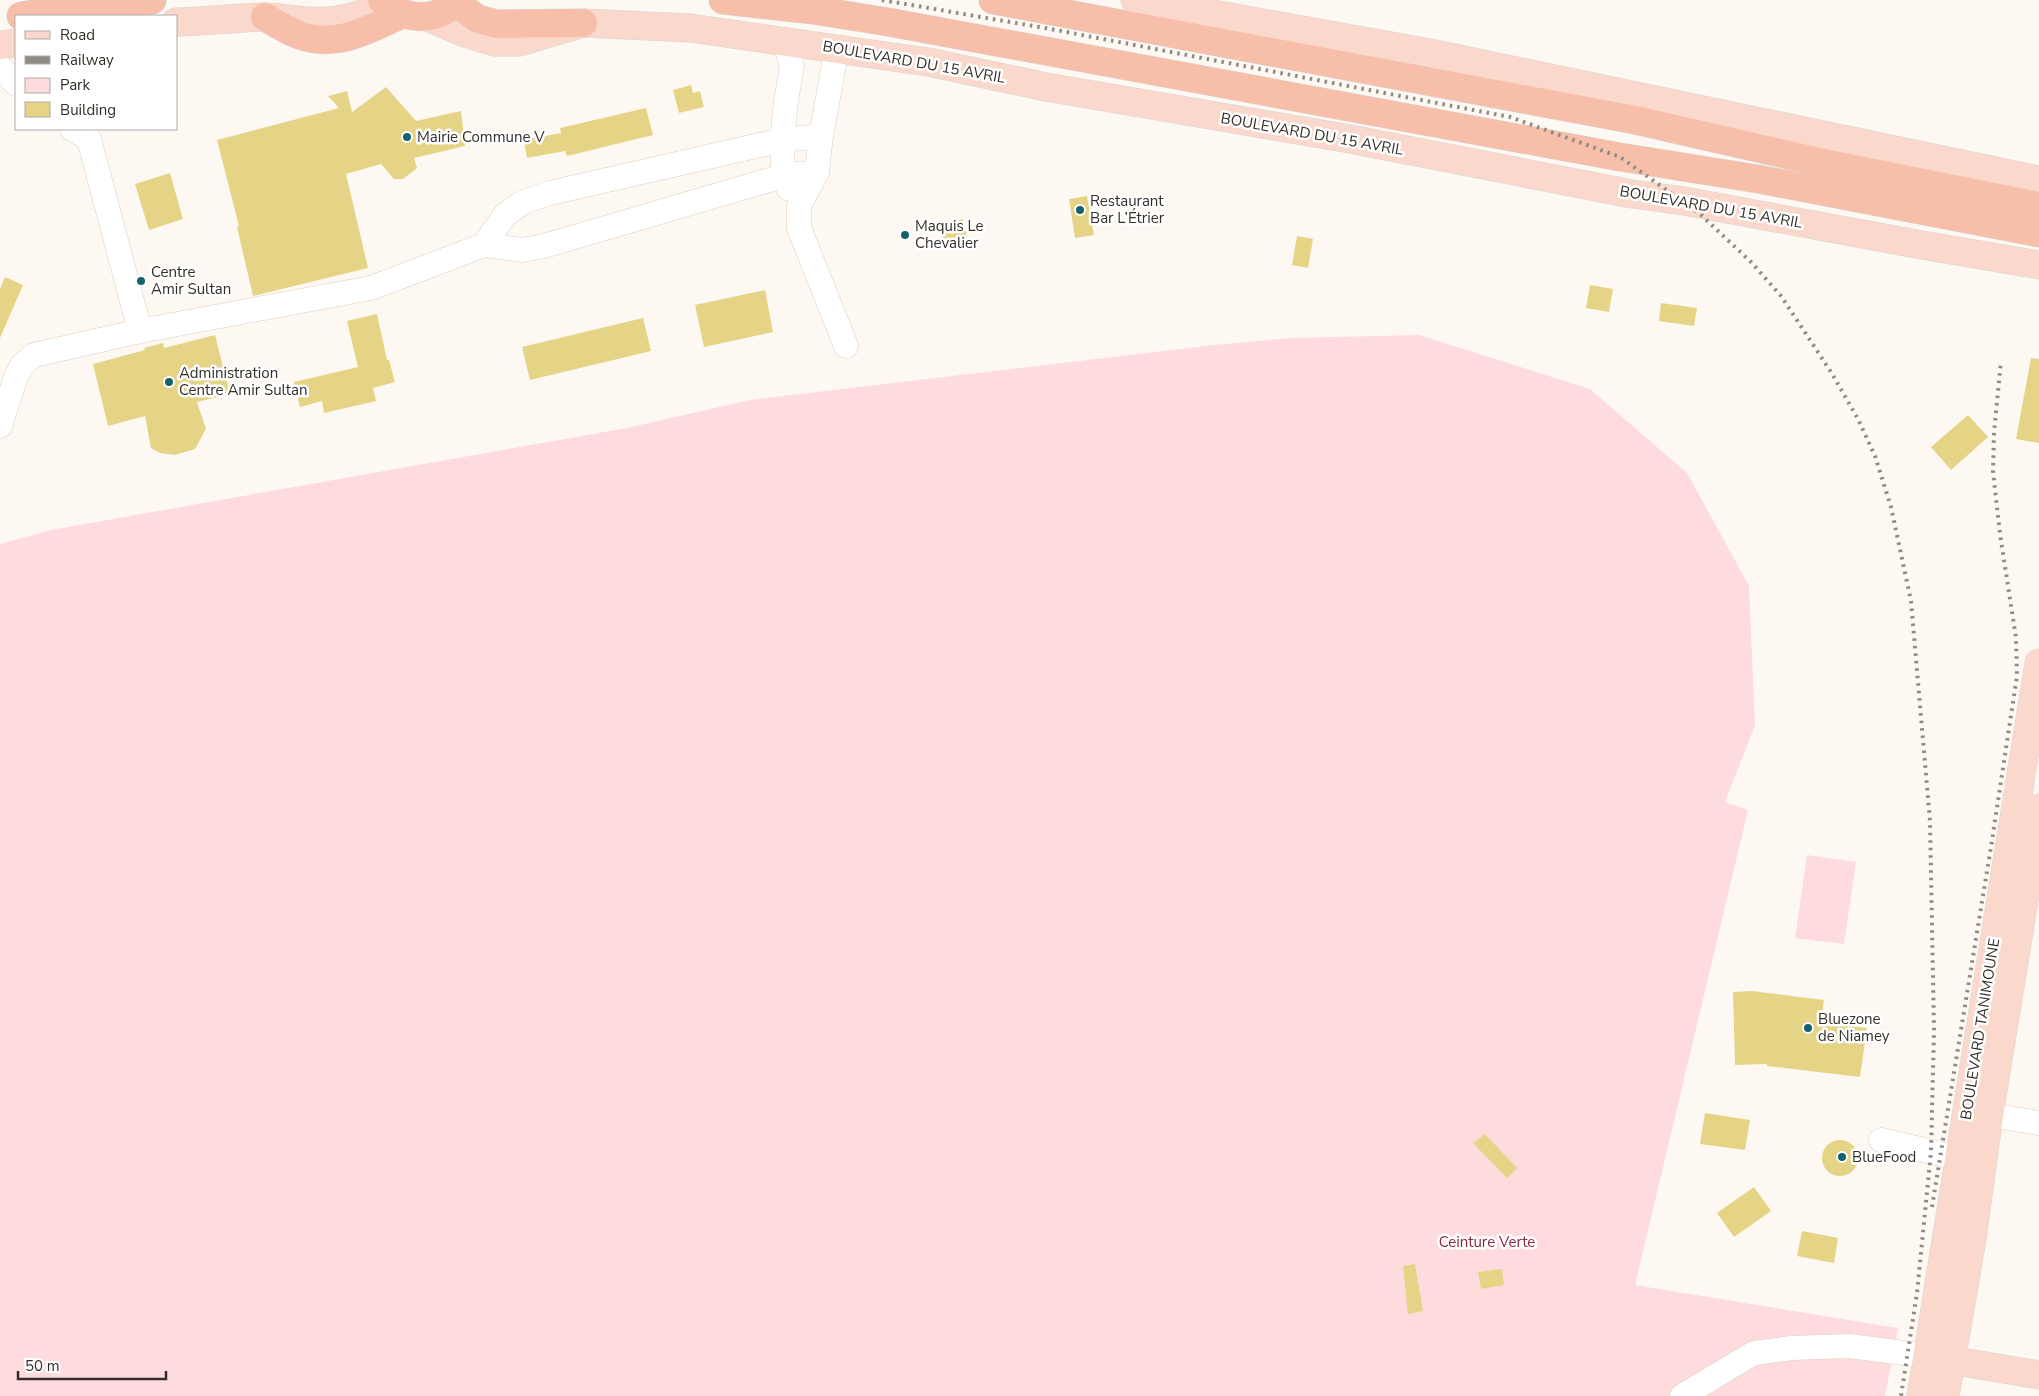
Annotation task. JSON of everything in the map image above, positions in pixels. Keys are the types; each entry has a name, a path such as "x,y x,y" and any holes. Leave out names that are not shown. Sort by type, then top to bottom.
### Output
{"highway":[{"path":"27,15 72,8 152,0"},
{"path":"723,0 813,10 888,22 1620,157 1758,179 2039,233"},
{"path":"993,0 1430,80 1635,120 1820,162 2039,206"},
{"path":"265,18 299,35 329,40 350,37 389,6 415,17 428,17 442,13 457,1 478,20 497,24 583,22"},
{"path":"0,20 15,17"}],"main road":[{"path":"1135,0 1430,53 2039,180"},
{"path":"428,17 462,32 495,42 519,42 583,22"},
{"path":"178,22 265,18"},
{"name":"BOULEVARD DU 15 AVRIL","path":"583,22 690,28 928,62 1046,86 1350,140 1632,194 1684,201 2036,267"},
{"path":"0,45 15,43"},
{"name":"BOULEVARD TANIMOUNE","path":"1921,1396 1939,1358 1972,1239 1971,1161 2039,663"},
{"name":"BOULEVARD TANIMOUNE","path":"1971,1161 1989,1115 2039,808"},
{"path":"1939,1358 2039,1375"},
{"name":"BOULEVARD TANIMOUNE","path":"1939,1358 1945,1396"}],"street":[{"path":"784,40 792,66 782,140 783,176 799,206"},
{"path":"837,48 821,136 817,172 799,206 799,228 846,346"},
{"path":"0,66 15,83"},
{"path":"85,132 140,331"},
{"path":"484,245 505,215 523,202 550,193 782,140 821,136"},
{"path":"0,426 16,377 22,365 34,355 140,331 371,288 484,245 522,250 544,246 783,176 817,172"},
{"path":"1989,1115 2039,1123"},
{"path":"1881,1140 1971,1161"},
{"path":"1682,1396 1754,1353 1792,1348 1849,1346 1939,1358"}],"green space":[{"name":"Ceinture Verte","path":"1419,335 1590,389 1687,473 1749,586 1755,725 1725,802 1748,810 1635,1285 1898,1328 1885,1396 0,1396 0,544 51,530 627,428 750,400 1214,345 1291,338"},
{"path":"1807,855 1856,862 1844,944 1795,938"}],"building":[{"path":"691,85 693,93 700,91 704,107 679,113 673,90"},
{"path":"386,87 416,121 461,111 465,146 414,158 417,168 403,179 394,179 381,164 346,174 368,268 253,296 237,227 239,226 217,140 339,108 328,96 347,91 352,112"},
{"path":"646,108 653,135 567,156 565,151 527,158 524,140 561,133 560,128"},
{"path":"170,173 183,219 149,230 135,184"},
{"path":"1087,196 1094,235 1075,238 1069,199"},
{"path":"963,219 968,243 945,248 940,224"},
{"path":"1297,236 1313,239 1308,268 1292,265"},
{"path":"5,277 23,285 0,338 0,289"},
{"path":"1590,285 1613,289 1609,312 1586,308"},
{"path":"765,290 773,332 704,347 695,305"},
{"path":"1661,303 1697,308 1694,326 1659,321"},
{"path":"377,314 387,360 389,360 395,382 373,388 376,401 324,413 322,401 300,407 294,382 358,367 347,321"},
{"path":"643,318 651,351 530,380 522,347"},
{"path":"215,335 230,394 197,402 206,429 195,449 175,455 160,453 151,448 145,416 108,426 93,364 145,350 144,348 163,343 164,348"},
{"path":"2031,358 2039,359 2039,443 2016,439"},
{"path":"1968,415 1988,437 1951,470 1931,447"},
{"path":"1752,991 1824,1000 1821,1022 1867,1028 1860,1077 1767,1066 1767,1064 1735,1065 1733,992"},
{"path":"1705,1113 1750,1120 1745,1150 1700,1144"},
{"path":"1485,1134 1517,1168 1507,1178 1473,1143"},
{"path":"1840,1140 1847,1141 1853,1145 1857,1151 1857,1165 1853,1171 1847,1175 1840,1176 1833,1175 1827,1171 1823,1165 1822,1158 1823,1151 1827,1145 1833,1141"},
{"path":"1754,1187 1771,1211 1734,1237 1717,1213"},
{"path":"1802,1231 1838,1238 1834,1263 1797,1256"},
{"path":"1415,1264 1423,1311 1408,1314 1403,1266"},
{"path":"1502,1269 1504,1285 1481,1289 1478,1272"}],"railway":[{"path":"882,0 1051,29 1510,117 1620,157 1699,213 1751,262 1781,296 1831,372 1858,419 1875,456 1891,507 1911,601 1930,821 1934,1030 1931,1152 1917,1293 1901,1396"},
{"path":"1932,1207 2017,676 2016,638 2000,534 1993,471 1994,433 2001,361"}],"place":[{"name":"Mairie Commune V","path":"407,137"},
{"name":"Restaurant Bar L’Étrier","path":"1080,210"},
{"name":"Maquis Le Chevalier","path":"905,235"},
{"name":"Centre Amir Sultan","path":"141,281"},
{"name":"Administration Centre Amir Sultan","path":"169,382"},
{"name":"Bluezone de Niamey","path":"1808,1028"},
{"name":"BlueFood","path":"1842,1157"}]}
